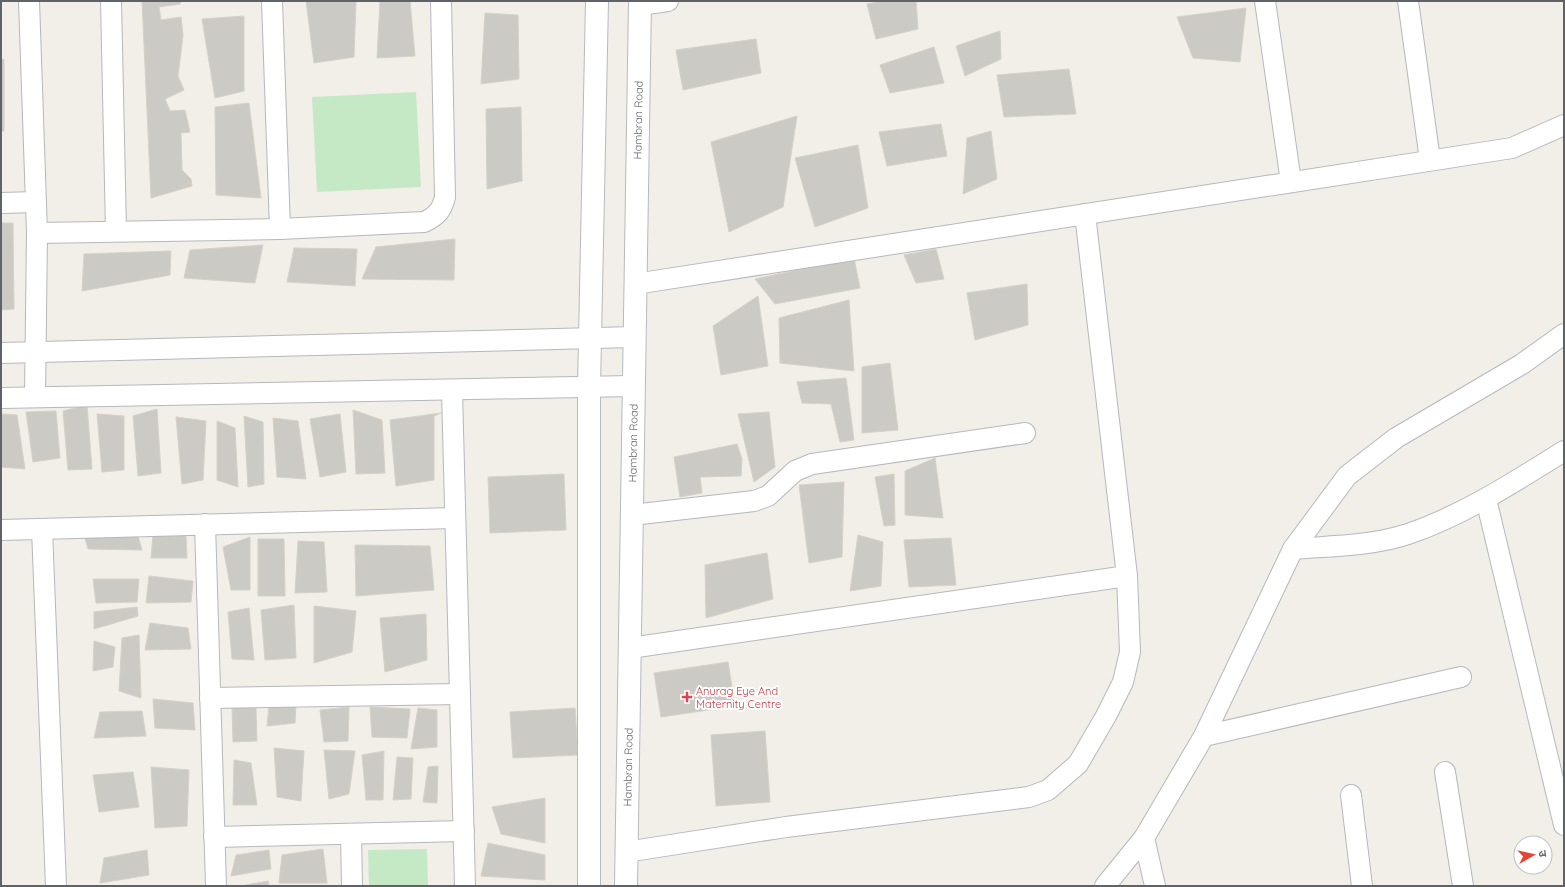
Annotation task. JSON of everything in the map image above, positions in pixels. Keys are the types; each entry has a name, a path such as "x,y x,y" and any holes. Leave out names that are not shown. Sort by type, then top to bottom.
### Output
{"main road":[{"path":"589,886 589,387 597,1"},
{"name":"Hambran Road","path":"626,886 640,3"}],"street":[{"path":"29,1 37,233 35,397"},
{"path":"111,1 116,232"},
{"path":"272,1 280,229"},
{"path":"37,233 280,229 424,222 438,214 445,197 441,1"},
{"path":"640,3 668,1"},
{"path":"1266,1 1291,182"},
{"path":"1408,1 1430,160"},
{"path":"635,284 1512,148 1564,125"},
{"path":"1,203 36,202"},
{"path":"626,852 786,827 1029,797 1048,790 1078,764 1106,716 1123,682 1130,652 1127,576 1085,214"},
{"path":"1105,886 1144,838 1204,736 1293,549 1347,476 1396,438 1522,364 1564,334"},
{"path":"1,353 634,337"},
{"path":"1,398 452,391 633,386"},
{"path":"452,391 465,886"},
{"path":"632,515 754,501 768,496 795,471 812,464 1025,433"},
{"path":"1293,549 1378,541 1407,534 1453,516 1486,499 1564,451"},
{"path":"1486,499 1564,825"},
{"path":"1,530 455,518"},
{"path":"205,524 216,886"},
{"path":"42,529 56,886"},
{"path":"630,648 1127,576"},
{"path":"1204,736 1461,677"},
{"path":"210,698 460,694"},
{"path":"1445,772 1463,886"},
{"path":"1352,795 1362,886"},
{"path":"214,837 464,831"},
{"path":"351,834 352,886"},
{"path":"1144,838 1155,886"}],"green space":[{"path":"416,92 421,187 317,192 312,97"},
{"path":"427,849 428,886 369,886 368,850"}],"building":[{"path":"142,1 181,1 180,4 159,7 161,20 181,17 183,35 178,76 184,90 165,99 170,111 185,110 190,132 181,133 182,170 191,179 192,186 151,198"},
{"path":"306,1 356,1 354,57 314,63"},
{"path":"380,1 410,1 415,56 377,58"},
{"path":"884,1 916,1 918,29 876,39 867,4"},
{"path":"1246,8 1240,62 1193,58 1177,17"},
{"path":"485,13 518,15 519,79 481,84"},
{"path":"244,16 244,91 215,98 202,19"},
{"path":"1000,31 1001,59 965,76 956,46"},
{"path":"756,39 761,73 683,90 676,50"},
{"path":"934,47 944,83 890,93 880,65"},
{"path":"4,59 4,131 1,131 1,60"},
{"path":"1069,69 1076,114 1004,117 997,75"},
{"path":"249,103 261,198 216,195 215,107"},
{"path":"521,107 522,181 487,189 486,109"},
{"path":"797,116 783,207 729,232 711,142"},
{"path":"941,124 947,156 887,166 879,132"},
{"path":"991,131 997,179 963,194 967,138"},
{"path":"858,145 868,208 815,227 795,158"},
{"path":"1,223 13,223 14,309 1,310"},
{"path":"455,239 454,280 362,279 376,247"},
{"path":"263,245 255,283 184,278 190,250"},
{"path":"294,248 357,249 355,286 287,282"},
{"path":"936,249 944,279 916,283 904,255"},
{"path":"171,251 170,275 82,291 84,254"},
{"path":"854,258 860,288 775,304 755,279"},
{"path":"1027,284 1028,325 975,340 967,293"},
{"path":"758,296 768,366 721,375 713,326"},
{"path":"849,300 854,371 780,363 779,318"},
{"path":"890,363 898,430 862,433 862,367"},
{"path":"846,378 854,440 840,442 831,404 802,403 797,382"},
{"path":"87,405 92,469 68,470 63,411"},
{"path":"157,409 161,473 138,476 133,416"},
{"path":"353,410 382,420 385,473 356,474"},
{"path":"56,411 60,458 33,462 26,412"},
{"path":"769,412 775,467 754,482 738,414"},
{"path":"441,413 434,416 434,480 396,486 390,420"},
{"path":"1,414 17,415 25,469 1,467"},
{"path":"97,414 124,416 124,470 102,472"},
{"path":"340,414 346,472 320,477 310,419"},
{"path":"244,416 263,422 264,484 248,487"},
{"path":"176,417 206,421 203,480 182,484"},
{"path":"273,418 298,421 306,479 277,477"},
{"path":"217,421 235,428 238,487 217,480"},
{"path":"737,444 742,459 741,476 700,477 702,493 680,497 674,457"},
{"path":"935,458 943,518 905,515 905,471"},
{"path":"564,474 566,530 490,533 488,477"},
{"path":"894,474 895,525 884,526 875,477"},
{"path":"844,482 842,557 809,563 799,485"},
{"path":"137,533 142,550 88,549 85,538"},
{"path":"153,535 186,536 187,558 151,558"},
{"path":"858,535 883,542 881,586 850,591"},
{"path":"250,537 250,590 231,590 223,547"},
{"path":"951,538 956,585 909,587 904,540"},
{"path":"258,539 284,539 285,596 258,596"},
{"path":"298,541 324,542 327,592 295,593"},
{"path":"355,545 430,546 434,590 356,596"},
{"path":"767,553 773,599 706,618 705,565"},
{"path":"149,576 193,581 191,602 146,603"},
{"path":"93,579 139,579 137,602 96,603"},
{"path":"294,605 296,658 265,660 261,610"},
{"path":"314,606 356,611 352,652 314,663"},
{"path":"137,607 138,616 94,629 94,612"},
{"path":"249,608 254,660 232,659 228,612"},
{"path":"426,614 427,660 385,672 380,618"},
{"path":"150,623 188,628 191,649 145,650"},
{"path":"139,635 141,698 119,691 122,638"},
{"path":"94,641 115,647 113,667 93,671"},
{"path":"728,662 735,706 661,717 654,673"},
{"path":"153,699 193,703 195,730 155,728"},
{"path":"296,703 295,723 267,726 269,706"},
{"path":"232,706 256,708 257,741 233,742"},
{"path":"349,707 348,741 324,742 320,710"},
{"path":"370,707 410,709 407,738 372,737"},
{"path":"418,708 437,710 437,747 411,749"},
{"path":"575,708 578,755 513,758 510,712"},
{"path":"142,711 146,736 94,738 100,712"},
{"path":"765,731 770,802 716,806 711,735"},
{"path":"274,748 304,751 301,801 277,797"},
{"path":"324,750 355,751 349,794 329,799"},
{"path":"384,751 383,800 366,800 362,755"},
{"path":"397,757 413,758 411,799 393,800"},
{"path":"234,760 251,763 257,805 233,805"},
{"path":"438,766 437,803 423,802 428,767"},
{"path":"151,767 189,770 187,826 155,828"},
{"path":"133,772 139,807 99,812 93,775"},
{"path":"545,798 545,843 501,834 492,807"},
{"path":"488,843 545,855 545,880 481,876"},
{"path":"323,849 327,883 279,883 282,855"},
{"path":"147,850 149,875 100,883 104,858"},
{"path":"269,850 271,869 231,876 236,855"},
{"path":"268,881 269,886 240,886"}],"place":[{"name":"Anurag Eye And Maternity Centre","path":"687,697"}]}
